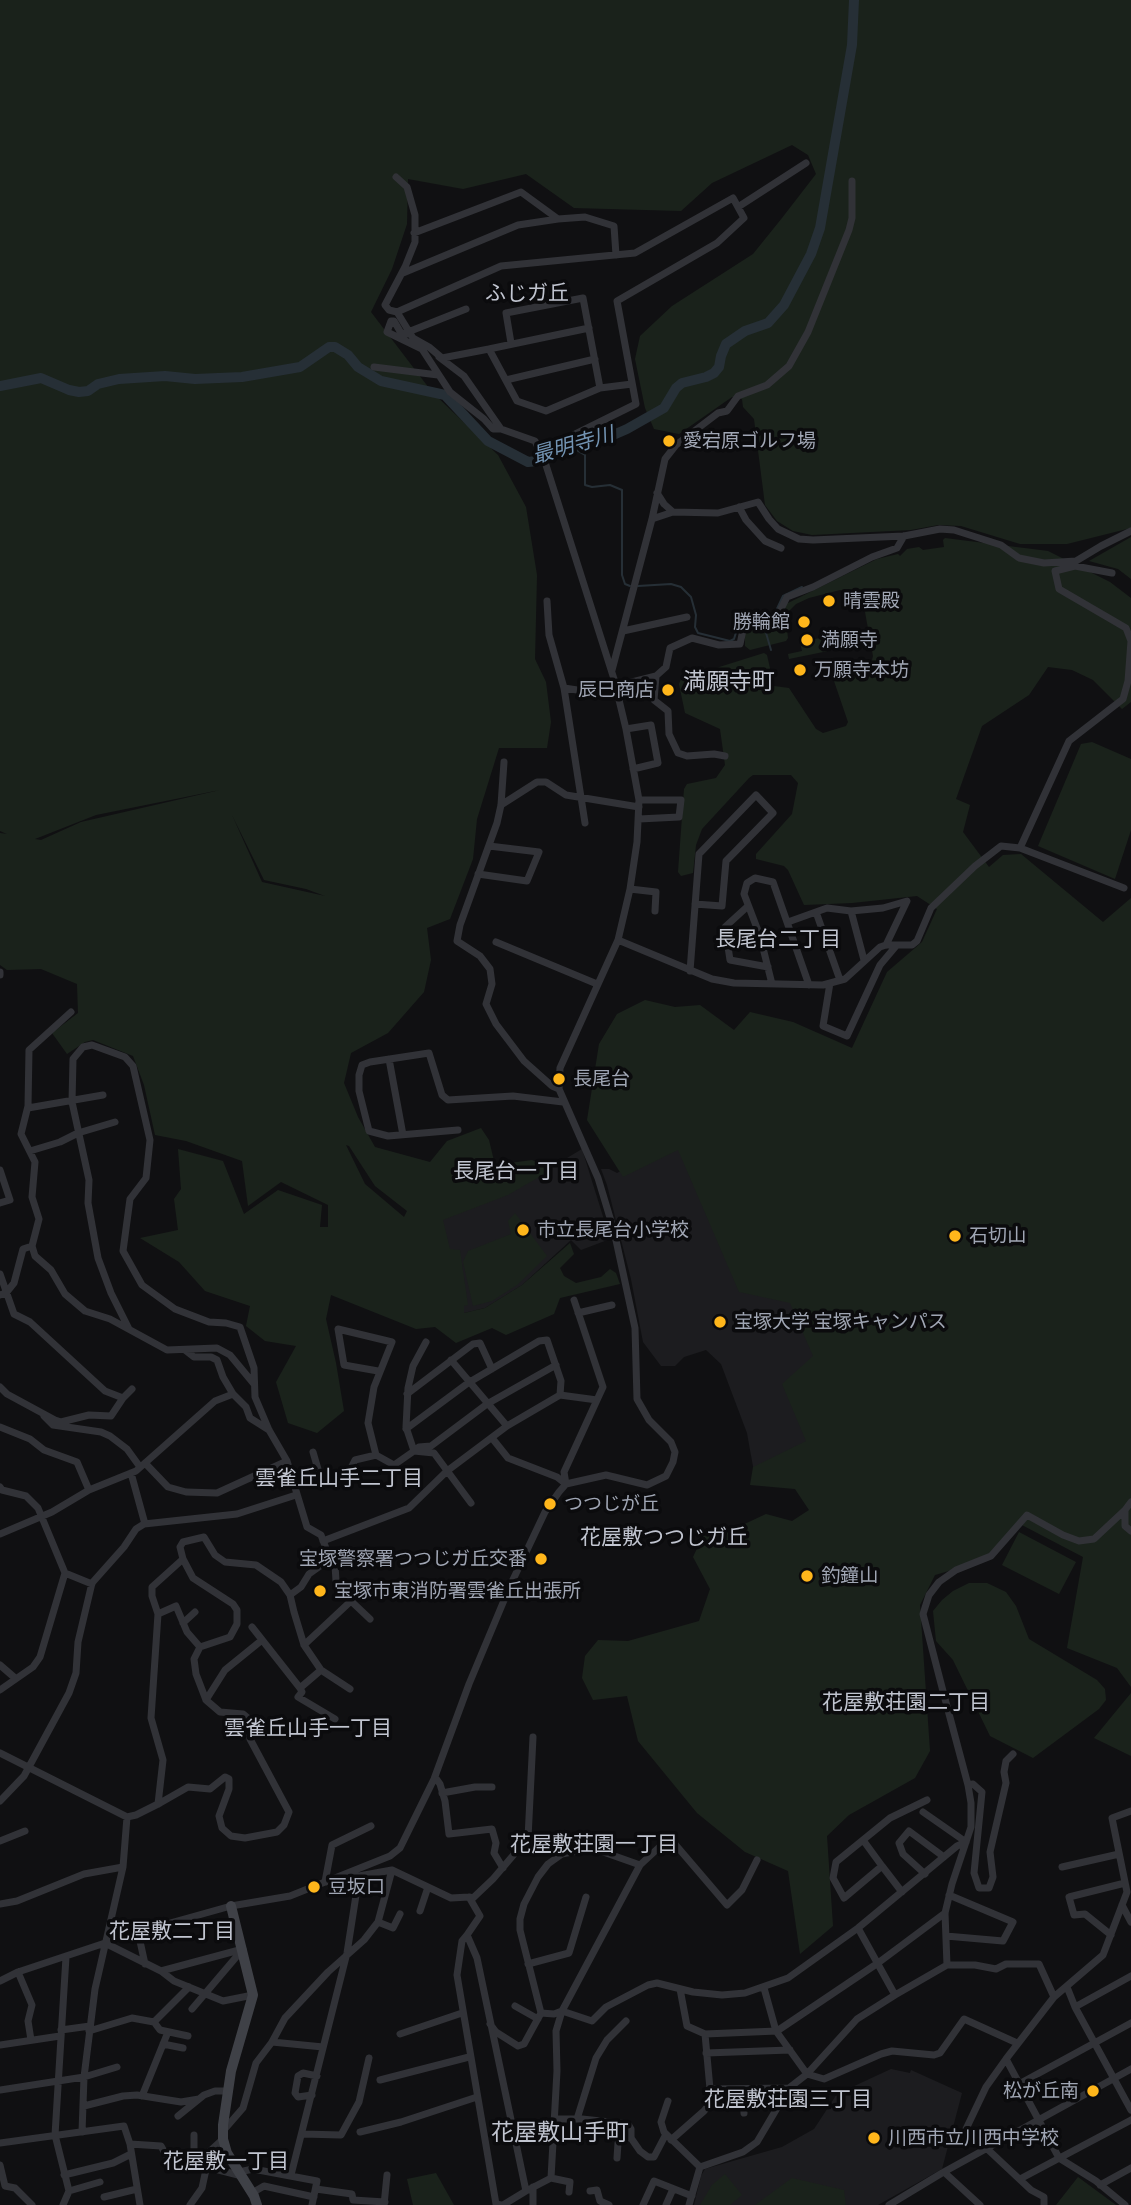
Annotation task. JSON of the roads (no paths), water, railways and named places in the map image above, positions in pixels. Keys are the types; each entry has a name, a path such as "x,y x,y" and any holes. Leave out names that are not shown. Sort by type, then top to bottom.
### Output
{"street":[{"path":"738,207 806,163"},
{"path":"396,177 407,187 415,215 415,242 385,305 389,310 397,312 501,266 635,253 733,198 744,218 716,243 617,301 636,404 539,452"},
{"path":"564,688 602,692 614,678 665,459 669,452 718,413 727,411 738,396 767,385 789,366 808,332 849,230 852,218 852,181"},
{"path":"414,233 521,192 558,219"},
{"path":"402,273 518,225 558,219 585,217 614,226 616,255"},
{"path":"510,343 506,313 583,298 600,388"},
{"path":"0,1981 18,1972 138,1932 231,1906 290,1896 390,1856 400,1849 435,1777 469,1684 510,1586 545,1512 566,1484 606,1475 647,1485 666,1476 673,1462 675,1452 671,1441 649,1420 637,1399 635,1328 614,1231 598,1178 559,1090 560,1068 618,940 630,889 639,819 634,769 614,678 545,462 535,441 501,429 493,429 485,419 450,392 422,349 387,332 391,321 394,321 401,333 408,333 466,309"},
{"path":"397,312 408,333 464,376 501,429"},
{"path":"439,357 589,328"},
{"path":"489,349 517,401 546,411 600,388 632,384"},
{"path":"506,380 595,359"},
{"path":"374,367 438,375"},
{"path":"657,493 673,512"},
{"path":"652,519 673,512 718,513 758,502 778,529 799,539 904,536 940,529 954,530 1001,545 1029,562 1062,564 1076,561 1131,531"},
{"path":"739,507 746,520 765,541 781,548"},
{"path":"614,678 656,676 666,667 672,646 693,638 719,645 740,644 743,630 777,617 787,597 897,548 904,536"},
{"path":"1020,848 1069,741 1123,699 1128,681 1131,641 1126,628 1059,589 1055,570 1075,566 1112,573"},
{"path":"547,601 549,635 564,688 585,823"},
{"path":"623,631 687,617"},
{"path":"656,676 654,700 668,711 669,734 678,753 687,756 725,756"},
{"path":"626,729 650,725 658,763 634,769"},
{"path":"504,762 501,804 457,941 480,956 490,969 492,984 486,1004 496,1024 524,1060 559,1090"},
{"path":"501,804 537,782 546,782 566,795 582,798 639,803 681,800 679,817 639,819"},
{"path":"690,971 695,904 699,854 755,795 773,813 726,861 722,906 695,904"},
{"path":"478,874 527,881 539,852 489,846"},
{"path":"886,945 912,945 917,941 931,908 975,866 1001,846 1020,848 1124,888"},
{"path":"772,984 760,936 744,894 747,883 755,878 774,882 808,985"},
{"path":"630,889 656,892 655,911"},
{"path":"618,940 712,979 734,983 830,983 845,979 886,945 907,901 883,908 851,911 827,908 788,922"},
{"path":"748,906 725,927 730,960 768,967"},
{"path":"851,911 864,961"},
{"path":"816,912 840,980"},
{"path":"496,942 597,984"},
{"path":"830,983 823,1026 847,1036 880,965 897,946"},
{"path":"71,1012 29,1050 28,1108 20,1134 35,1162 33,1197 39,1219 32,1245 35,1256 51,1270 65,1294 85,1311 110,1319 167,1350 217,1348 230,1355 254,1384"},
{"path":"129,1329 98,1258 88,1203 89,1180 72,1102 74,1059 83,1047 92,1045 125,1057 133,1066 150,1140 148,1172 130,1199 123,1251 142,1285 175,1309 209,1322 240,1327 254,1368 255,1397 269,1430 287,1461 307,1527 321,1535 335,1565 336,1581 351,1601 370,1619"},
{"path":"458,1130 388,1136 369,1131 359,1091 362,1065 429,1053 442,1095 448,1100 513,1096 563,1102"},
{"path":"389,1059 403,1135"},
{"path":"28,1108 103,1095"},
{"path":"30,1151 115,1122"},
{"path":"0,1170 10,1200 0,1203"},
{"path":"3,1294 14,1283 23,1249 32,1245"},
{"path":"0,1274 3,1294 14,1314 30,1322 99,1387 123,1398"},
{"path":"566,1484 564,1472 603,1387 574,1300"},
{"path":"578,1313 612,1305"},
{"path":"376,1455 368,1423 378,1371 392,1342 338,1329 344,1365 378,1371"},
{"path":"406,1429 468,1383 547,1340 561,1381 560,1395"},
{"path":"414,1451 406,1429 407,1394 413,1366 426,1342"},
{"path":"407,1394 473,1344 480,1343 492,1369"},
{"path":"185,1350 194,1357 211,1357 218,1360 223,1377 233,1394 246,1407 250,1418 269,1430"},
{"path":"451,1360 507,1426"},
{"path":"313,1452 320,1476 351,1468 355,1461 376,1455 394,1465 419,1447 431,1446 487,1404 556,1366"},
{"path":"0,1387 7,1394 61,1422 89,1415 111,1416 132,1389"},
{"path":"0,1534 89,1490 131,1473 215,1401 233,1394"},
{"path":"323,1541 409,1508 447,1471 507,1426 560,1395 597,1400"},
{"path":"42,1413 53,1425 101,1432 110,1436 168,1487 186,1492 217,1493 287,1461"},
{"path":"0,1427 30,1439 44,1450 77,1462 89,1490"},
{"path":"492,1438 508,1458 557,1477 566,1484"},
{"path":"414,1451 434,1453 471,1503"},
{"path":"131,1473 145,1524"},
{"path":"0,1487 2,1490 26,1496 43,1515 65,1573 40,1657 33,1667 0,1690"},
{"path":"0,1801 24,1776 69,1693 76,1673 79,1642 92,1584 136,1529 145,1524 237,1514 296,1495"},
{"path":"947,1965 945,1913 971,1827 971,1803 923,1614 929,1595 939,1582 956,1570 990,1556 1027,1515 1079,1541 1094,1539 1131,1503"},
{"path":"1125,1510 1125,1526 1131,1531"},
{"path":"0,1753 127,1817 136,1815 188,1787 210,1789 225,1777 229,1779 229,1789 219,1816 222,1828 231,1836 245,1838 277,1832 284,1825 289,1812 250,1739 249,1719 243,1714 220,1712 206,1700 195,1667 194,1659 200,1647 230,1637 237,1624 237,1611 233,1604 192,1578 183,1559 180,1547 183,1542 205,1537 215,1555 225,1562 256,1565 281,1582 290,1595 304,1645 321,1670 349,1689"},
{"path":"158,1804 163,1760 151,1718 158,1614 152,1587 183,1559"},
{"path":"290,1595 301,1587 309,1574 330,1559"},
{"path":"65,1573 92,1584"},
{"path":"304,1645 351,1601"},
{"path":"158,1614 176,1606 187,1632 200,1647"},
{"path":"183,1623 195,1612"},
{"path":"252,1627 300,1688 302,1692 298,1697 335,1720"},
{"path":"206,1700 225,1670 262,1640"},
{"path":"0,1665 15,1678"},
{"path":"300,1688 321,1670"},
{"path":"345,1874 359,1876 392,1870 451,1898 473,1898 528,1838 533,1737"},
{"path":"968,1786 973,1784 982,1793 974,1873 979,1888 989,1888 993,1877 990,1852 1006,1783 1004,1772 1006,1761 1013,1754"},
{"path":"435,1777 442,1794 449,1834 492,1829 496,1843 494,1853 503,1868"},
{"path":"442,1794 475,1787 492,1787"},
{"path":"882,1866 844,1898 833,1878 836,1862 890,1818 927,1800"},
{"path":"1044,2205 1044,2197 1031,2190 966,2129 986,2087 1017,2043 1054,1997 1103,1955 1127,1892 1112,1818 1131,1811"},
{"path":"923,1812 966,1842"},
{"path":"82,2132 89,2028 103,1950 107,1944 123,1867 127,1817"},
{"path":"325,1882 332,1845 371,1826"},
{"path":"0,1841 25,1831"},
{"path":"925,1874 902,1854 899,1843 909,1831 944,1857"},
{"path":"551,2178 556,2031 562,2011 640,1865 667,1840 674,1843 727,1905 742,1890 757,1860"},
{"path":"863,1840 902,1892"},
{"path":"515,2006 539,2016 562,2011 592,2021 606,2007 657,1983 722,1995 764,1988 788,1978 858,1928 966,1842"},
{"path":"490,2024 496,2032 518,2046 524,2044 539,2016 520,1930 520,1919 524,1904 548,1864 562,1854 592,1848 640,1865"},
{"path":"1062,1867 1119,1854"},
{"path":"1122,1868 1131,1863"},
{"path":"0,1904 17,1901 84,1874 123,1867"},
{"path":"190,2205 202,2188 210,2151 243,2108 256,2063 285,2018 364,1940 378,1922 392,1870"},
{"path":"291,2175 347,1954 359,1876"},
{"path":"1111,1935 1085,1914 1074,1915 1069,1897 1125,1883"},
{"path":"420,1911 428,1887"},
{"path":"946,1936 1003,1941 1013,1922 949,1895"},
{"path":"469,1897 480,1916 462,1941 457,1975 496,2204 502,2205 551,2178 570,2182 569,2192"},
{"path":"528,1964 569,1953 586,1897"},
{"path":"1122,1905 1131,1921"},
{"path":"231,1906 253,1995 231,2071 223,2135 227,2153 257,2205"},
{"path":"680,1989 687,2026 705,2034 777,2031 878,1963 945,1913"},
{"path":"378,1922 393,1928 400,1914"},
{"path":"858,1928 895,1995"},
{"path":"138,1932 145,1964"},
{"path":"467,1935 477,1958 533,2205"},
{"path":"107,1944 161,1971 174,1981 223,2001 253,1995"},
{"path":"161,1971 243,1949"},
{"path":"192,2009 243,1949"},
{"path":"63,2205 69,2191 55,2135 66,1957"},
{"path":"700,2166 743,2152 758,2142 789,2088 807,2074 857,2020 947,1965 975,1965 996,1969 1006,1964 1039,1964 1054,1997"},
{"path":"18,1972 32,2005 28,2021 30,2040"},
{"path":"1075,2007 1131,1976"},
{"path":"154,2022 189,1987"},
{"path":"1067,1987 1075,2007 1131,2110"},
{"path":"764,1988 777,2031 807,2074 829,2078 892,2051 934,2055 940,2053 964,2019 1017,2043"},
{"path":"400,2034 462,2013"},
{"path":"0,2045 132,2018 154,2022 160,2030 188,2036"},
{"path":"577,2119 596,2058 607,2040 626,2021"},
{"path":"1019,2084 1131,2023"},
{"path":"142,2096 169,2032"},
{"path":"554,2119 628,2124 631,2136 640,2151 648,2157 654,2157 668,2137 708,2106 710,2089 705,2034"},
{"path":"272,2042 323,2047"},
{"path":"163,2044 183,2048"},
{"path":"706,2053 790,2050"},
{"path":"380,2080 469,2057"},
{"path":"303,2134 341,2135 359,2102 369,2058"},
{"path":"1006,2059 1059,2158 1125,2205"},
{"path":"0,2090 84,2077 117,2067"},
{"path":"889,2205 1131,2069"},
{"path":"312,2095 298,2097 295,2093 298,2076 303,2073 317,2076"},
{"path":"710,2089 789,2088"},
{"path":"743,2089 744,2113"},
{"path":"178,2116 199,2099 215,2091 229,2091"},
{"path":"84,2106 124,2096 181,2102 199,2099"},
{"path":"360,2132 401,2122 477,2097"},
{"path":"668,2101 661,2122 668,2137 700,2166"},
{"path":"1020,2179 1131,2120"},
{"path":"0,2143 124,2126 141,2205"},
{"path":"194,2135 194,2157"},
{"path":"617,2158 618,2143 631,2136"},
{"path":"130,2144 161,2147 166,2155 194,2157 240,2174 253,2169 317,2180 314,2197"},
{"path":"64,2175 113,2163 131,2154"},
{"path":"0,2165 5,2186 15,2188 32,2205"},
{"path":"689,2205 700,2166"},
{"path":"1100,2185 1131,2168"},
{"path":"944,2172 980,2205"},
{"path":"252,2193 264,2186 314,2197 352,2194 353,2200 385,2203 387,2175"},
{"path":"643,2205 654,2181 692,2196"},
{"path":"69,2191 100,2182"},
{"path":"103,2197 137,2189"},
{"path":"666,2205 673,2189"},
{"path":"590,2191 597,2190 600,2201 609,2205"},
{"path":"966,2205 970,2197"}],"waterway":[{"name":"最明寺川","path":"0,386 41,378 79,392 119,379 165,376 195,379 242,377 300,367 329,347 335,347 348,355 358,367 381,381 445,395 488,441 528,462 537,461 552,452 604,439 627,429 664,408 682,383 714,373 719,367 726,344 745,331 768,323 784,305 811,254 820,228 852,45 854,0"},
{"path":"571,447 585,455 585,485 610,485 622,490 622,575 625,584 630,586"},
{"path":"638,586 671,584 681,587 691,597 698,633 730,641 734,639 738,626 775,613 783,596 802,587"},
{"path":"764,626 771,650"}],"place":[{"name":"愛宕原ゴルフ場","path":"669,441"},
{"name":"晴雲殿","path":"829,601"},
{"name":"勝輪館","path":"804,622"},
{"name":"満願寺","path":"807,640"},
{"name":"万願寺本坊","path":"800,670"},
{"name":"辰巳商店","path":"668,690"},
{"name":"長尾台","path":"559,1079"},
{"name":"市立長尾台小学校","path":"523,1230"},
{"name":"石切山","path":"955,1236"},
{"name":"宝塚大学 宝塚キャンパス","path":"720,1322"},
{"name":"つつじが丘","path":"550,1504"},
{"name":"宝塚警察署つつじガ丘交番","path":"541,1559"},
{"name":"釣鐘山","path":"807,1576"},
{"name":"宝塚市東消防署雲雀丘出張所","path":"320,1591"},
{"name":"豆坂口","path":"314,1887"},
{"name":"松が丘南","path":"1093,2091"},
{"name":"川西市立川西中学校","path":"874,2138"}],"district":[{"name":"ふじガ丘","path":"527,293"},
{"name":"満願寺町","path":"729,681"},
{"name":"長尾台二丁目","path":"778,939"},
{"name":"長尾台一丁目","path":"516,1171"},
{"name":"雲雀丘山手二丁目","path":"339,1478"},
{"name":"花屋敷つつじガ丘","path":"664,1537"},
{"name":"花屋敷荘園二丁目","path":"906,1702"},
{"name":"雲雀丘山手一丁目","path":"308,1728"},
{"name":"花屋敷荘園一丁目","path":"594,1844"},
{"name":"花屋敷二丁目","path":"172,1931"},
{"name":"花屋敷荘園三丁目","path":"788,2099"},
{"name":"花屋敷山手町","path":"560,2132"},
{"name":"花屋敷一丁目","path":"226,2161"}]}
